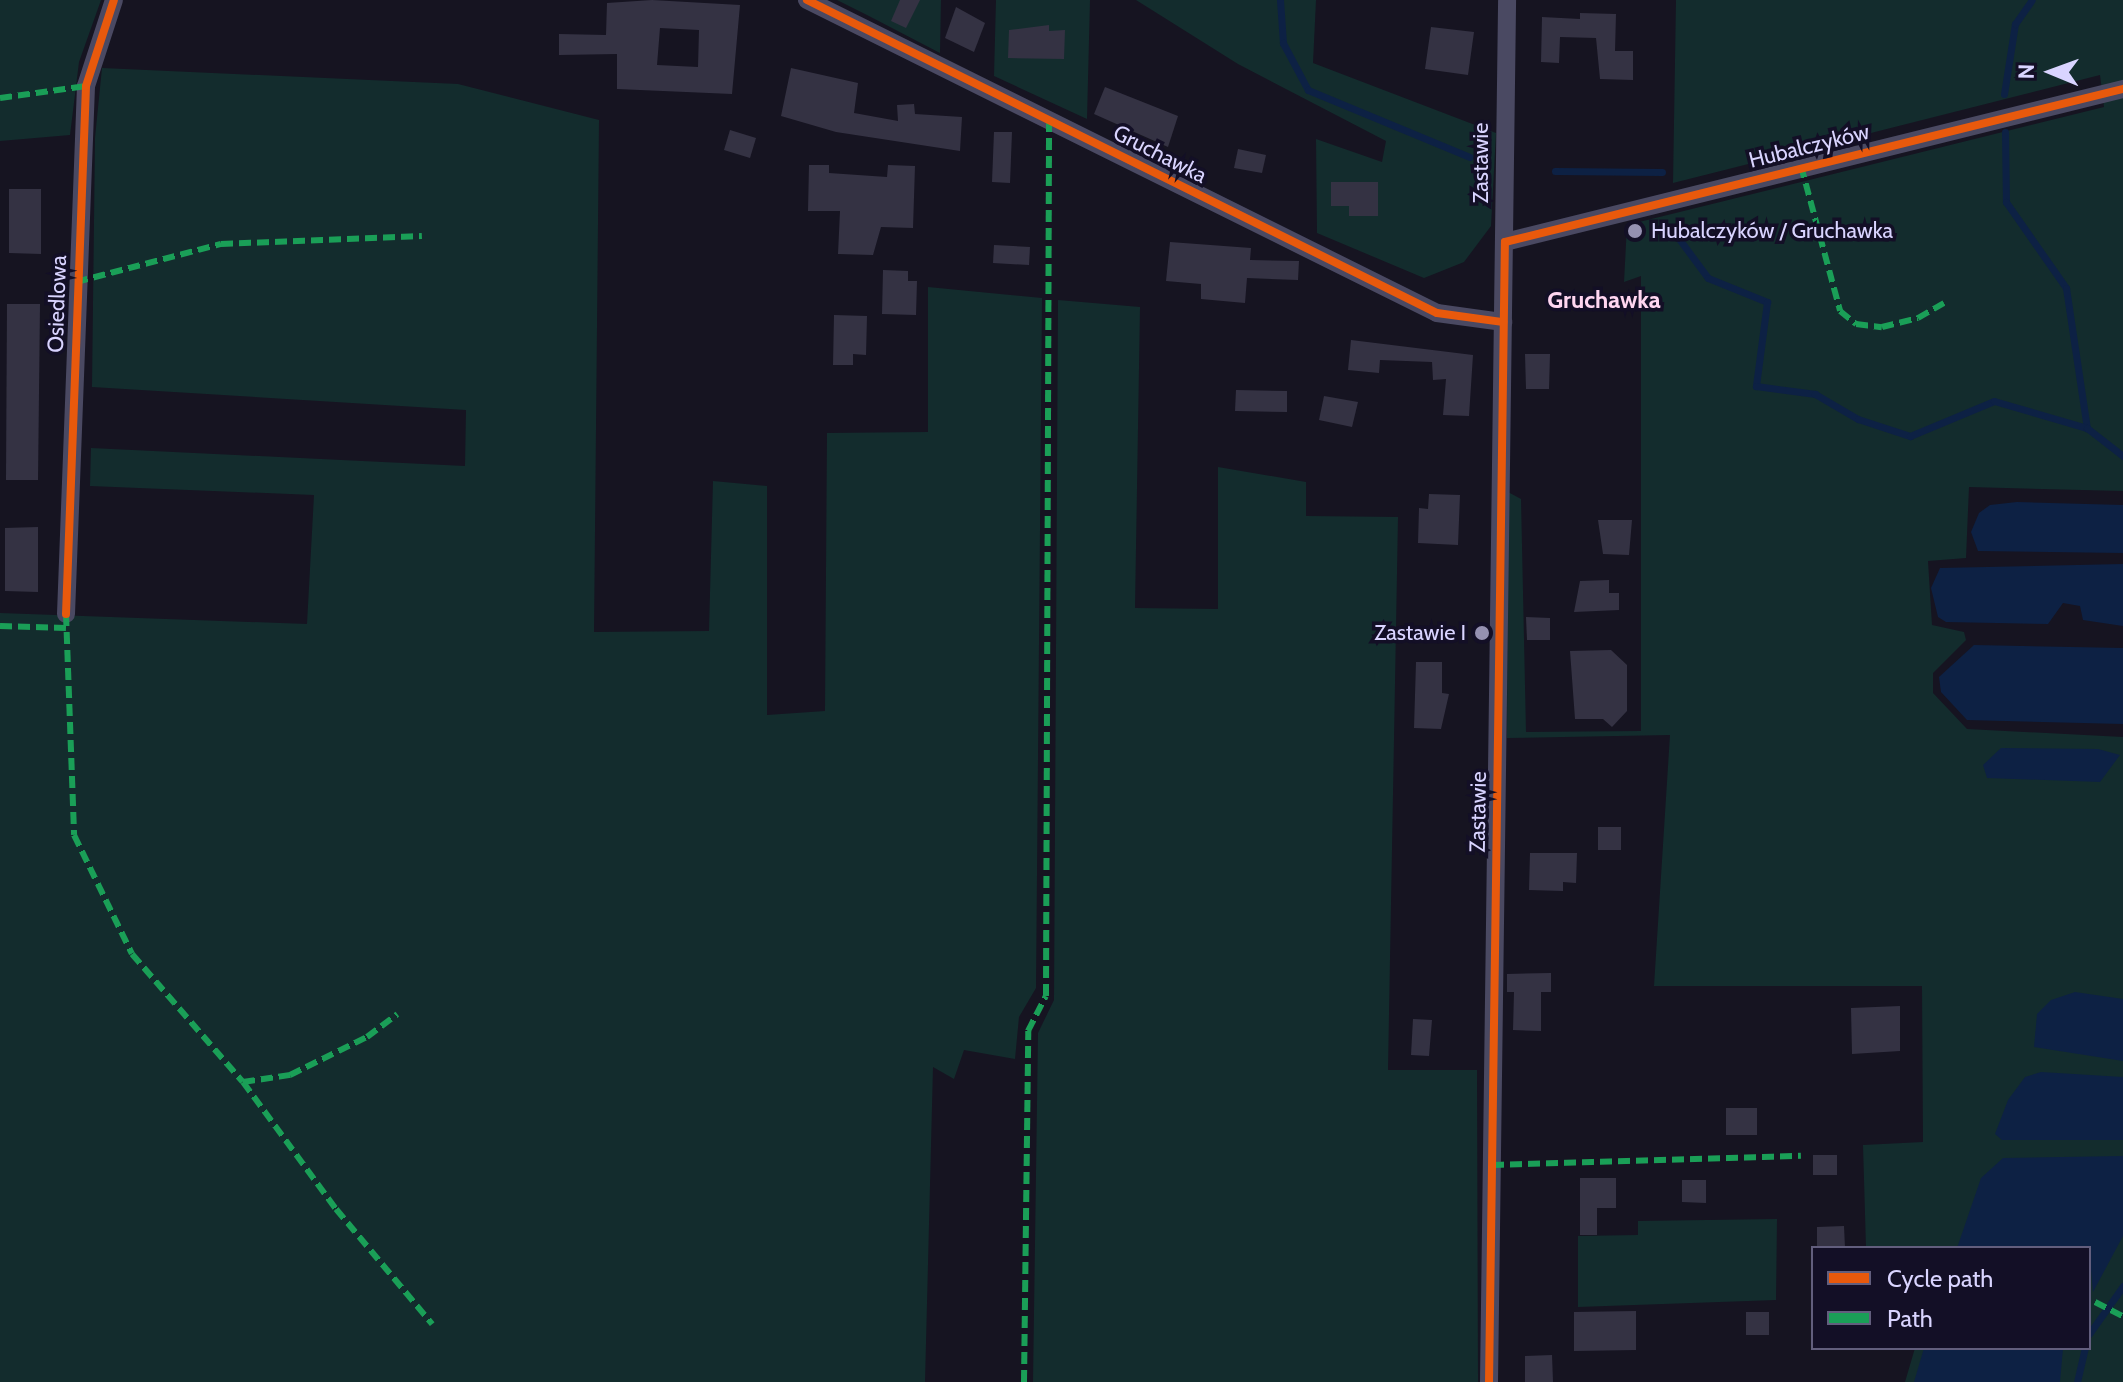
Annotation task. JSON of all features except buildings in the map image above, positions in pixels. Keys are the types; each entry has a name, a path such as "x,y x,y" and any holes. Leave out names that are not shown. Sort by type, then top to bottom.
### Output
{"street":[{"name":"Osiedlowa","path":"66,614 86,86 114,0"},
{"name":"Gruchawka","path":"807,0 1437,313 1503,322"},
{"name":"Zastawie","path":"1489,1382 1507,0"},
{"name":"Hubalczyków","path":"1505,242 2123,89"}],"green space":[{"path":"0,0 101,0 79,62 70,135 0,141"},
{"path":"837,0 941,0 940,53 867,15"},
{"path":"996,0 1090,0 1087,119 994,76"},
{"path":"1136,0 1316,0 1313,63 1496,133 1491,226 1464,262 1424,278 1317,233 1316,139 1382,162 1386,141 1238,64"},
{"path":"1676,0 2123,0 2123,491 1969,487 1966,558 1928,561 1932,625 1964,632 1966,640 1933,673 1933,693 1967,729 2123,737 2123,1382 1905,1382 1914,1350 2091,1350 2091,1246 1866,1246 1863,1145 1923,1142 1922,986 1654,986 1670,735 1507,738 1508,492 1521,499 1526,732 1641,731 1641,276 1624,282 1627,225 2104,107 2100,75 1673,183"},
{"path":"102,68 458,84 599,120 594,632 709,631 713,481 767,486 767,715 825,711 827,433 928,432 928,287 1042,298 1036,988 1019,1017 1015,1059 964,1050 954,1079 933,1067 925,1382 0,1382 0,613 307,624 314,495 90,486 91,448 465,466 466,410 92,387 95,138"},
{"path":"1058,300 1140,307 1135,608 1218,609 1218,467 1306,482 1306,516 1398,517 1388,1070 1477,1070 1478,1382 1033,1382 1038,1033 1054,1000"},
{"path":"1777,1219 1776,1300 1578,1307 1578,1236 1638,1235 1638,1221"}],"water":[{"path":"2017,502 2123,505 2123,553 1978,551 1971,532 1979,513 1990,505"},
{"path":"2123,564 2123,626 2083,620 2080,606 2063,603 2048,624 1946,622 1938,617 1931,588 1940,568"},
{"path":"1974,645 2123,648 2123,724 1967,720 1941,692 1939,677"},
{"path":"2001,748 2098,749 2120,755 2100,782 1987,778 1983,765"},
{"path":"2075,992 2123,999 2123,1061 2034,1047 2037,1014 2051,1000"},
{"path":"2041,1072 2123,1077 2123,1140 2002,1140 1995,1134 2008,1100 2025,1077"},
{"path":"2123,1156 2123,1236 2093,1292 2091,1246 1958,1246 1981,1178 2003,1158"},
{"path":"1923,1350 2063,1350 2060,1382 1914,1382"}],"waterway":[{"path":"1280,0 1283,43 1308,90 1470,157"},
{"path":"2004,94 2015,24 2032,0"},
{"path":"2005,132 2006,202 2066,288 2087,428"},
{"path":"1555,171 1662,172"},
{"path":"1671,228 1708,278 1767,302 1756,386 1815,394 1858,419 1910,436 1994,401 2087,428 2123,456"},
{"path":"2091,1331 2123,1286"},
{"path":"2077,1382 2085,1350"}],"marked path":[{"path":"0,98 86,86"},
{"path":"1024,1382 1028,1031 1046,996 1049,119"},
{"path":"1801,166 1840,311 1856,324 1882,327 1918,318 1944,303"},
{"path":"76,282 221,244 422,236"},
{"path":"66,614 74,835 132,954 243,1082 290,1075 367,1037 397,1014"},
{"path":"0,626 66,628"},
{"path":"243,1082 336,1209 432,1324"},
{"path":"1492,1165 1801,1156"},
{"path":"2095,1302 2123,1316"}],"cycle path":[{"path":"66,614 86,86 114,0"},
{"path":"807,0 1437,313 1503,322"},
{"path":"1489,1382 1505,242 2123,89"}],"place":[{"name":"Hubalczyków / Gruchawka","path":"1635,231"},
{"name":"Zastawie I","path":"1482,633"}],"district":[{"name":"Gruchawka","path":"1604,300"}]}
